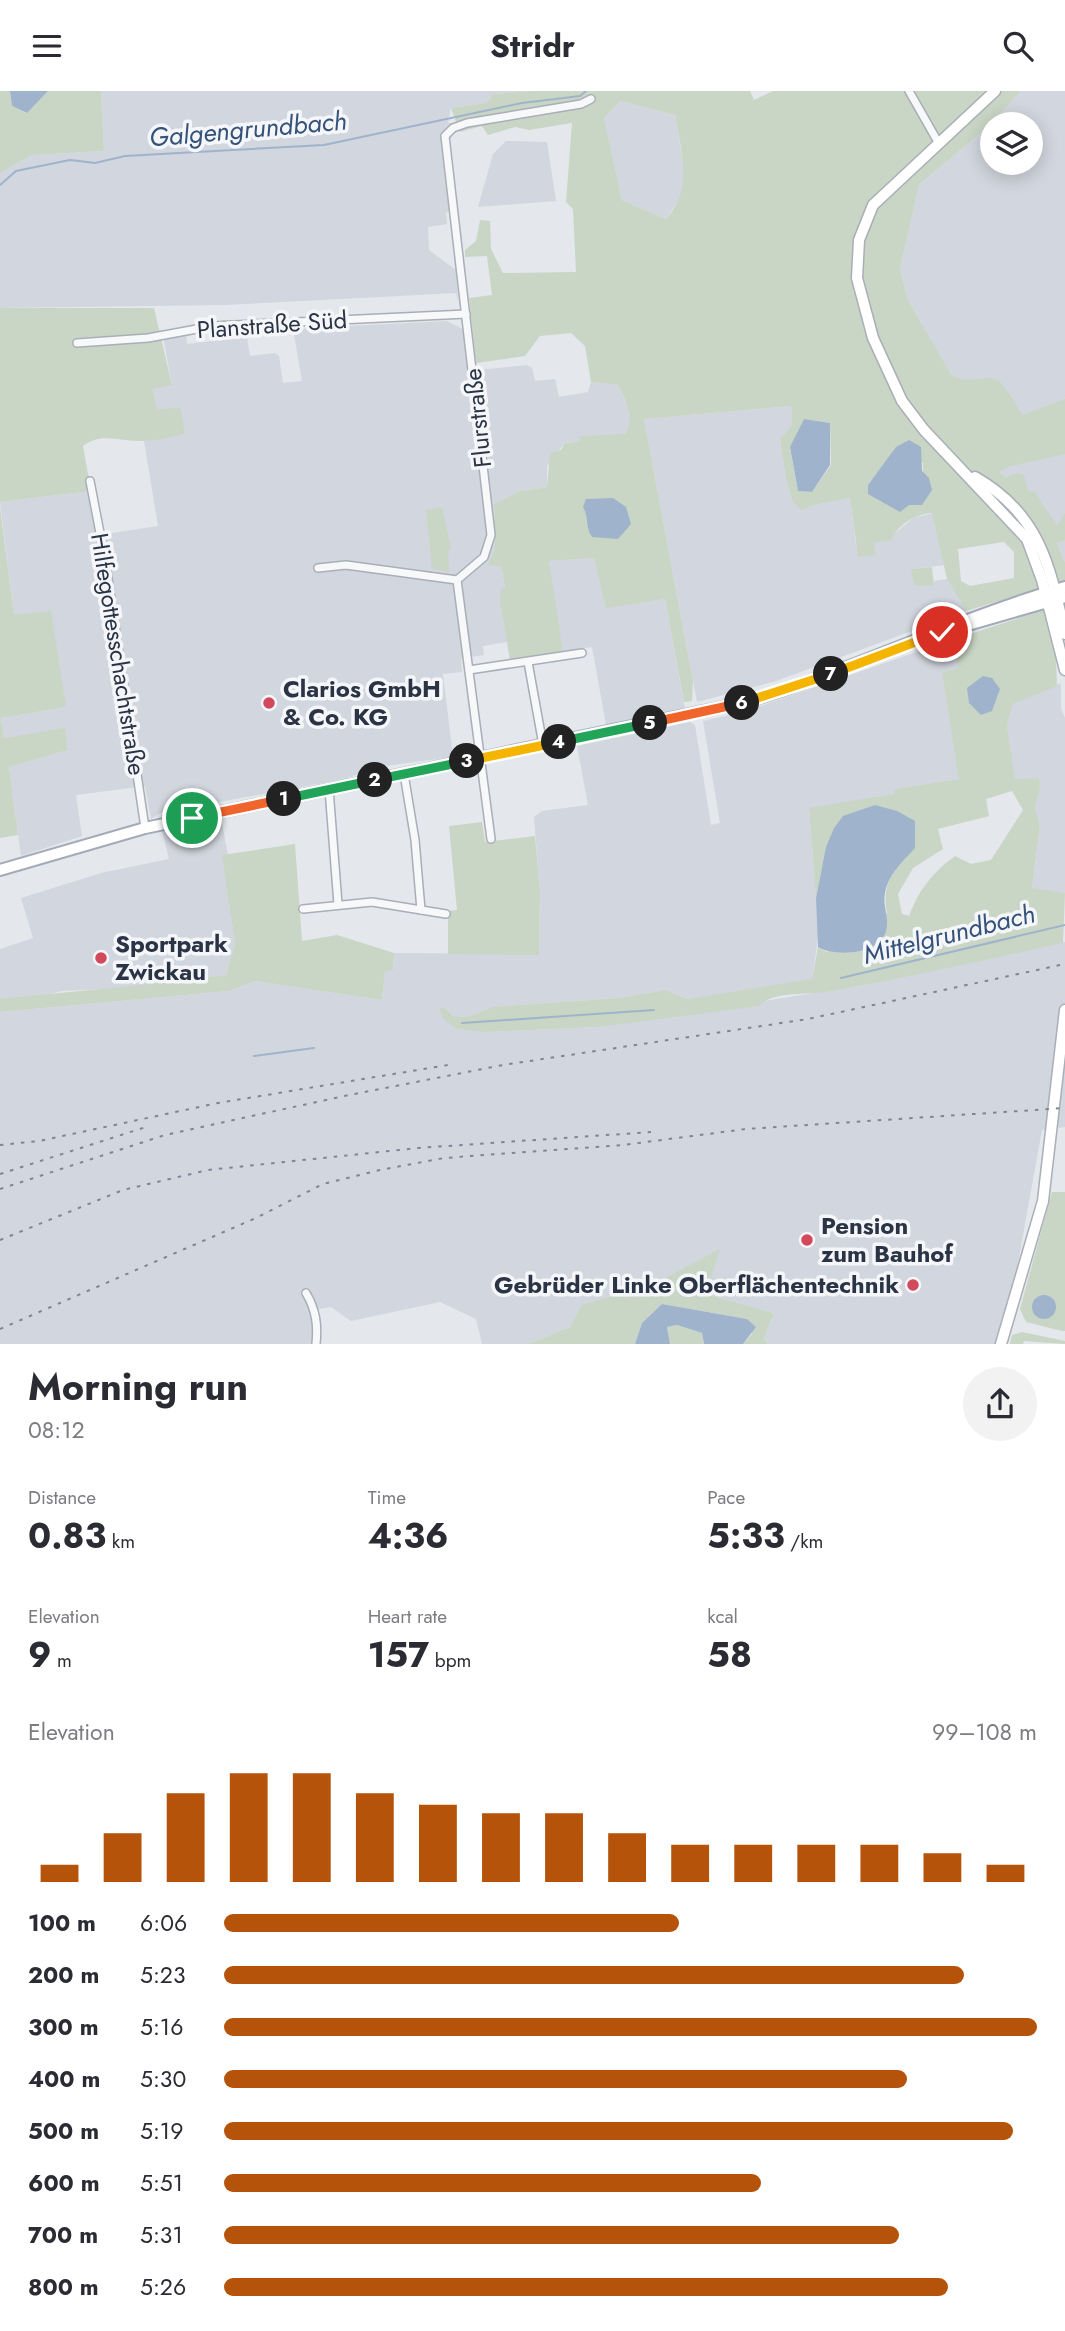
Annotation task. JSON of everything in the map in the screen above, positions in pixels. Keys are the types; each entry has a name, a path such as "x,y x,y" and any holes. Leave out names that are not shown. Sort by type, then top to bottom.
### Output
{"main road":[{"path":"995,91 873,205 859,240 857,278 873,338 895,390 925,430 968,473 990,486 1025,519 1045,552 1065,633"},
{"path":"0,870 145,828 768,695 952,628 983,614 1056,595"},
{"path":"1056,595 1065,670"},
{"path":"1001,1344 1043,1201 1065,1010"}],"street":[{"path":"909,91 938,142"},
{"name":"Flurstraße","path":"457,580 484,557 491,535 445,136 453,128 467,123 581,104 591,99"},
{"name":"Planstraße Süd","path":"77,343 148,338 213,326 467,314"},
{"name":"Hilfegottesschachtstraße","path":"90,481 105,559 145,828"},
{"path":"318,568 346,565 457,580 491,839"},
{"path":"469,670 582,653"},
{"path":"528,662 543,745"},
{"path":"404,774 415,840 421,910"},
{"path":"329,789 338,904"},
{"path":"303,909 372,902 446,914"},
{"path":"306,1293 314,1306 318,1328 316,1344"}],"shaded area":[{"path":"101,91 532,91 493,94 486,103 451,108 448,123 452,123 452,136 448,142 457,210 446,212 447,224 428,227 429,250 456,270 458,301 456,293 225,305 0,308 0,173 32,155 104,151"},
{"path":"1021,91 1065,91 1065,562 1050,525 994,469 951,374 908,300 900,269 919,185 980,133 980,175 1043,175 1043,112 1002,112"},
{"path":"621,101 675,115 686,180 680,198 666,219 622,200 604,118"},
{"path":"506,141 547,142 556,201 478,207 493,154"},
{"path":"447,321 463,329 468,371 527,365 532,368 535,381 555,379 559,397 588,392 591,382 618,385 629,409 631,425 624,435 581,436 579,441 564,444 547,466 547,487 520,491 494,504 495,549 487,565 501,565 505,589 500,602 507,642 483,646 484,655 461,658 462,672 443,674 453,757 377,767 345,779 160,813 151,819 145,786 76,795 82,836 21,856 9,767 68,750 65,729 4,738 1,718 66,707 14,616 0,502 91,491 99,535 158,526 144,441 185,434 181,407 157,411 153,388 172,385 163,336 186,334 187,344 247,337 250,356 275,353 279,356 283,383 302,381 293,329"},
{"path":"791,406 792,425 780,439 786,480 792,500 801,511 814,505 850,498 856,546 893,535 913,518 933,513 945,565 911,569 934,585 934,581 947,579 966,611 776,681 697,702 644,419"},
{"path":"594,558 607,607 665,599 685,709 606,725 592,647 563,652 549,561"},
{"path":"954,639 958,667 942,673 960,779 895,789 893,794 809,809 819,932 812,979 762,990 687,999 666,990 619,998 492,1007 468,1017 453,1016 445,1008 443,1018 485,1032 598,1027 859,986 1065,942 1065,1127 1042,1130 1017,1268 996,1344 768,1344 764,1339 774,1313 706,1294 719,1250 659,1281 581,1305 570,1327 528,1344 482,1344 476,1319 440,1302 351,1321 331,1307 314,1310 313,1344 0,1344 0,1012 229,991 255,981 382,1000 385,972 393,970 394,953 539,954 540,892 534,817 542,811 588,805 577,746 690,722 695,725 711,825 720,823 703,721 743,712"},
{"path":"1061,683 1061,708 1065,718 1065,893 1032,889 1040,826 1035,806 1040,791 1038,778 1015,780 1007,725 1013,704"},
{"path":"221,818 228,855 223,856 235,944 226,975 144,987 62,991 0,1007 0,949 33,938 21,898 101,873 169,859 162,830"}],"green space":[{"path":"0,91 10,91 12,106 26,113 48,91 101,91 104,151 32,155 0,173"},
{"path":"532,91 750,91 754,100 773,91 1021,91 1002,112 980,112 980,133 919,185 900,269 908,300 951,374 971,380 995,379 1006,389 1023,415 1065,399 1065,454 1007,467 999,472 1006,478 1016,473 1024,475 1028,491 1035,492 1057,526 1065,513 1065,540 1057,543 1065,562 1065,581 966,611 947,579 932,513 908,521 891,540 874,543 876,555 858,557 850,498 814,505 801,511 792,500 780,439 792,425 791,406 644,419 693,681 692,701 684,702 665,599 606,608 594,558 549,561 563,652 510,660 500,602 501,589 505,588 501,566 487,565 495,549 494,504 520,491 547,487 550,453 561,450 564,444 579,441 580,436 625,434 630,416 618,385 591,382 585,346 571,333 540,336 525,356 476,363 469,298 492,295 487,256 465,257 465,250 476,241 480,220 490,221 491,249 503,273 576,272 573,209 566,202 572,123 529,130 515,127 488,135 482,126 460,132 451,108 486,103 493,94","holes":["621,101 675,115 683,182 675,207 666,219 622,200 604,118","804,419 830,423 831,465 812,492 798,491 790,448","923,462 922,504 909,505 868,485 883,466","1004,542 1014,552 1014,578 970,586 961,581 958,549"]},
{"path":"0,308 154,308 172,385 153,389 157,410 181,407 185,434 146,441 96,439 83,446 91,491 0,502"},
{"path":"0,507 14,615 51,611 66,707 1,718 4,738 65,728 68,750 9,767 18,835 0,838"},
{"path":"442,507 451,548 448,551 449,572 432,569 426,510"},
{"path":"932,567 934,586 914,585 911,569"},
{"path":"1044,610 1056,659 1057,686 1013,704 1007,725 1015,779 1039,778 1040,791 1035,806 1040,826 1032,888 1065,893 1063,943 856,987 781,996 759,1006 598,1027 485,1032 455,1028 443,1018 439,1008 445,1008 453,1016 468,1017 492,1007 619,998 666,990 687,999 812,979 818,947 827,952 887,913 886,892 891,877 915,848 875,805 843,817 822,867 816,898 809,808 893,794 895,789 959,779 942,673 958,667 954,639","holes":["1012,791 1023,810 991,860 971,864 955,856 927,883 909,916 902,914 898,894 913,868 943,849 938,829 989,816 986,799"]},
{"path":"482,822 485,842 535,836 540,892 539,955 448,954 448,911 457,910 449,826"},
{"path":"295,844 302,941 337,935 394,953 393,970 385,972 382,1000 255,981 229,991 0,1012 0,999 226,975 235,944 222,855"},
{"path":"1052,1192 1065,1192 1065,1331 1026,1322 1020,1309"},
{"path":"720,1249 706,1294 774,1313 764,1339 768,1344 743,1344 752,1334 747,1319 662,1304 642,1323 635,1344 528,1344 570,1327 581,1305 659,1281"},
{"path":"677,1325 702,1333 704,1344 670,1344 667,1327"},
{"path":"1022,1332 1065,1341 1065,1344 1024,1341 1023,1344 1010,1344 1012,1335"}],"water":[{"path":"10,91 48,91 27,113 12,106"},
{"path":"804,419 830,423 830,465 812,492 798,491 790,447"},
{"path":"909,440 921,447 922,471 929,478 932,490 922,505 909,505 900,512 868,494 868,485 896,447"},
{"path":"613,498 626,507 631,524 618,539 592,537 583,507 586,499"},
{"path":"983,676 992,678 1000,689 992,711 981,715 969,703 967,688"},
{"path":"875,805 897,811 915,821 915,848 887,886 884,898 887,926 882,939 875,945 856,952 826,950 818,947 816,898 826,847 834,828 843,816"},
{"path":"1044,1295 1052,1299 1056,1307 1052,1315 1044,1319 1036,1315 1032,1307 1036,1299"},
{"path":"662,1304 747,1319 756,1327 743,1344 704,1344 702,1333 677,1325 667,1327 670,1344 635,1344 642,1323"}],"waterway":[{"name":"Galgengrundbach","path":"0,185 16,171 70,160 95,163 125,156 324,145 522,103 580,96 586,91"},
{"name":"Mittelgrundbach","path":"841,978 1065,925"},
{"name":"Mittelgrundbach","path":"462,1023 654,1010"},
{"name":"Mittelgrundbach","path":"254,1056 314,1048"}],"railway":[{"path":"0,1189 165,1135 344,1096 503,1065 808,1019 1065,964"},
{"path":"0,1145 39,1141 218,1103 448,1065"},
{"path":"0,1329 256,1218 323,1184 380,1170 444,1158 623,1145 746,1129 1065,1108"},
{"path":"0,1174 146,1127"},
{"path":"0,1240 123,1190 208,1170 418,1148 651,1132"}],"place":[{"name":"Clarios GmbH & Co. KG","path":"269,703"},
{"name":"Sportpark Zwickau","path":"101,958"},
{"name":"Pension zum Bauhof","path":"807,1240"},
{"name":"Gebrüder Linke Oberflächentechnik","path":"913,1285"}],"route":[{"path":"192,818 742,703 827,676 942,632"}]}
